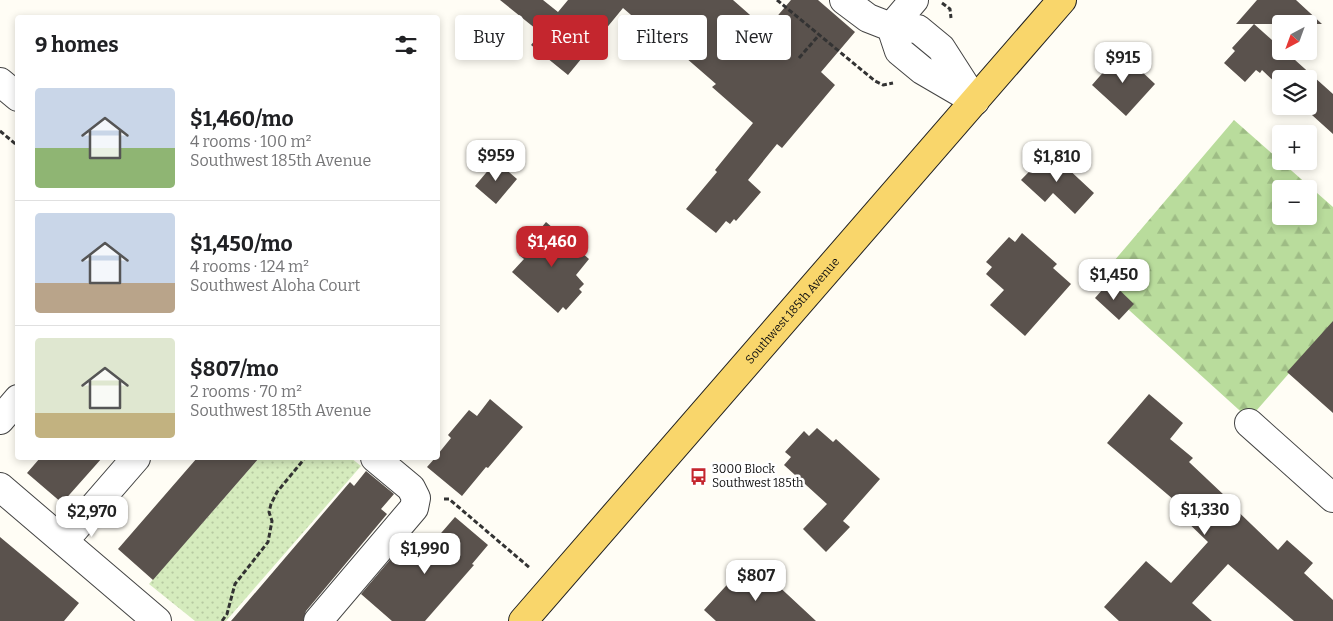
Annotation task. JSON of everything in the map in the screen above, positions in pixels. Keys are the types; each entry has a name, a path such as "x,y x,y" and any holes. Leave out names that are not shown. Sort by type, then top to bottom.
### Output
{"main road":[{"name":"Southwest 185th Avenue","path":"533,617 553,587 1062,0"}],"street":[{"path":"844,0 868,18 891,27 918,29 941,48 975,101"},
{"path":"891,27 914,0"},
{"path":"0,82 15,94"},
{"path":"0,420 15,402"},
{"path":"1249,423 1333,498"},
{"path":"64,542 134,460"},
{"path":"318,621 415,503 411,488 377,460"},
{"path":"0,487 64,542 142,616"}],"path":[{"path":"799,58 819,35"},
{"path":"0,132 15,144"},
{"path":"222,621 227,614 235,584 268,542 272,520 269,512 277,492 303,460"},
{"path":"415,503 449,499 553,587"}],"green space":[{"path":"1234,120 1272,153 1272,170 1291,170 1302,180 1272,180 1272,225 1317,225 1317,193 1333,207 1333,323 1249,419 1097,281"},
{"path":"257,460 354,460 361,466 226,621 195,621 149,584"}],"building":[{"path":"500,0 543,0 558,12 568,0 733,0 750,15 717,15 717,60 791,60 791,15 778,15 791,0 818,0 855,32 821,72 835,85 782,148 777,144 748,180 761,192 736,221 734,219 730,224 726,221 716,233 686,209 717,172 715,170 753,123 712,87 716,84 688,60 707,60 707,15 631,15 623,8 608,26 608,15 533,15 533,27 523,19 523,15 519,15"},
{"path":"1257,0 1296,0 1312,15 1272,15 1272,24 1236,24"},
{"path":"1254,24 1272,40 1272,60 1295,60 1306,70 1272,70 1272,79 1262,70 1260,73 1256,70 1245,82 1224,63 1235,51 1232,48"},
{"path":"1121,52 1155,84 1126,116 1092,85"},
{"path":"550,60 580,60 568,75"},
{"path":"1317,80 1333,94 1333,134 1312,115 1317,115"},
{"path":"1049,151 1094,193 1075,214 1053,193 1045,202 1021,180"},
{"path":"496,161 517,179 496,204 475,186"},
{"path":"546,222 589,259 576,275 584,284 579,289 582,292 566,310 563,307 558,313 512,272 524,259 519,255"},
{"path":"1022,233 1057,264 1053,268 1071,284 1025,336 990,305 1004,290 986,274 992,267 986,262 1009,237 1015,242"},
{"path":"1110,281 1134,304 1119,320 1095,298"},
{"path":"1333,321 1333,413 1287,372"},
{"path":"1149,394 1183,423 1170,439 1193,458 1189,462 1278,550 1287,540 1313,563 1304,573 1333,600 1333,621 1294,621 1228,564 1192,603 1212,621 1119,621 1104,607 1146,561 1171,583 1208,542 1182,517 1187,511 1107,443"},
{"path":"490,399 523,427 462,496 427,467 433,460 440,460 440,452 451,438 448,435 469,410 477,416"},
{"path":"817,428 833,442 836,439 880,479 843,521 850,527 826,552 803,529 827,504 784,465 791,457 785,452 804,431 809,436"},
{"path":"38,460 100,460 62,503 27,473"},
{"path":"195,460 257,460 153,580 118,549"},
{"path":"366,471 394,494 381,509 387,514 306,611 303,621 231,621 350,482 354,486"},
{"path":"455,517 488,545 472,564 474,565 425,621 392,621 361,594 406,541 422,555"},
{"path":"0,537 79,603 64,621 0,621"},
{"path":"758,567 816,621 716,621 704,610 735,576 744,583"}],"place":[{"name":"3000 Block Southwest 185th","path":"698,476"}]}
